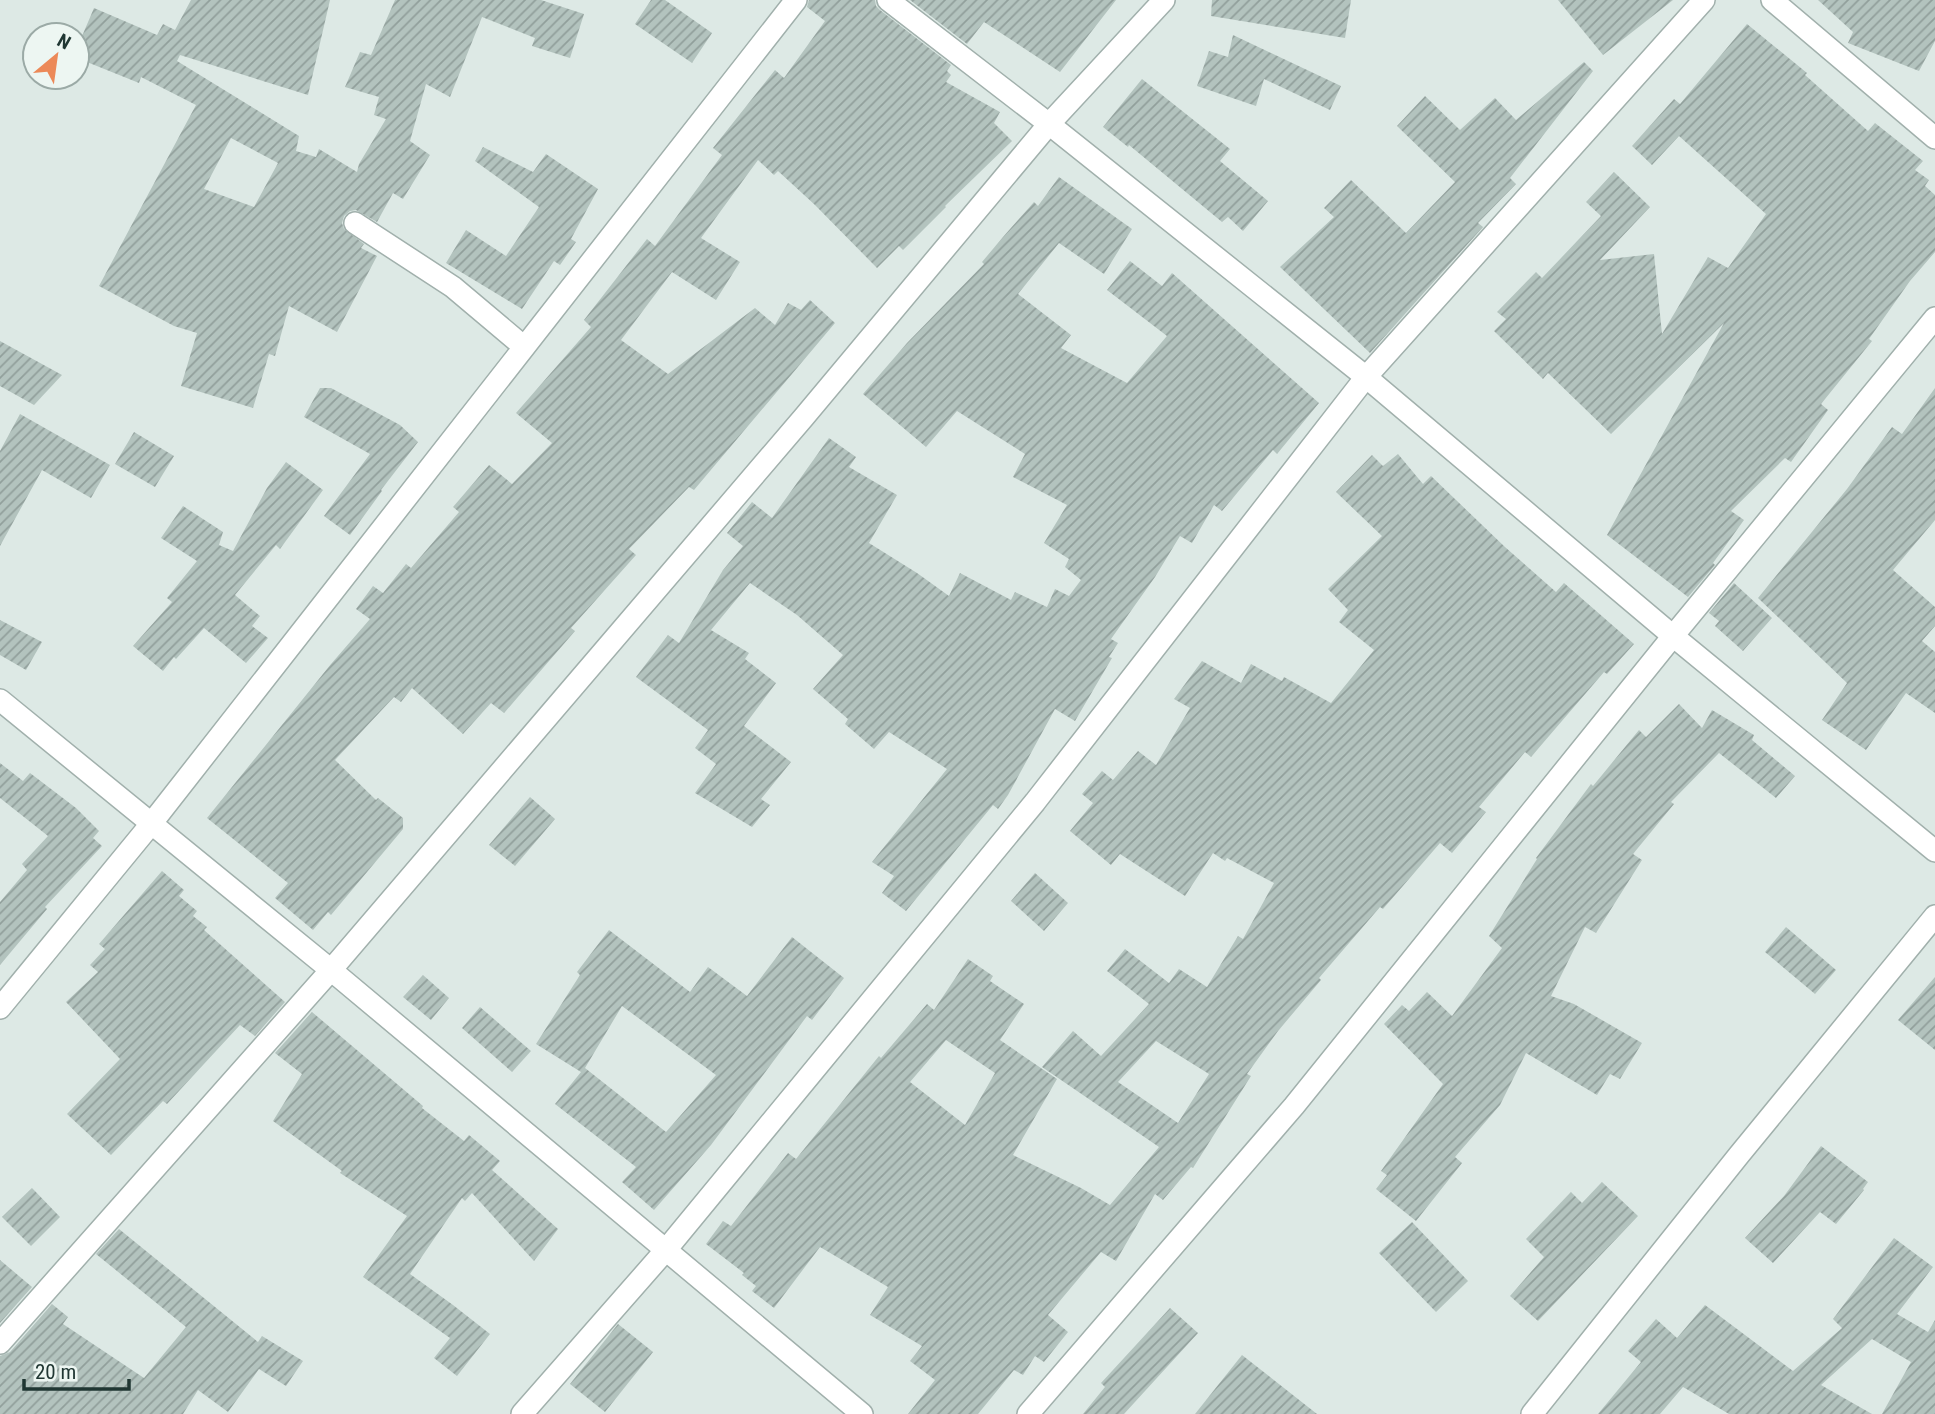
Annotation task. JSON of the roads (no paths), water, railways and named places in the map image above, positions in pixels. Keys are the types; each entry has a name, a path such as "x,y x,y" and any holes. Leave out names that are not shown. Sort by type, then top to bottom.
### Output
{"street":[{"path":"0,1008 151,824 796,0"},
{"path":"888,0 1049,124 1366,377 1673,636 1935,851"},
{"path":"0,1343 331,970 804,416 1049,124 1164,0"},
{"path":"522,1414 665,1251 1035,802 1366,377 1704,0"},
{"path":"1772,0 1935,138"},
{"path":"355,223 453,286 523,346"},
{"path":"1028,1414 1294,1106 1673,636 1935,318"},
{"path":"0,700 331,970 862,1414"},
{"path":"1532,1414 1935,915"}]}
